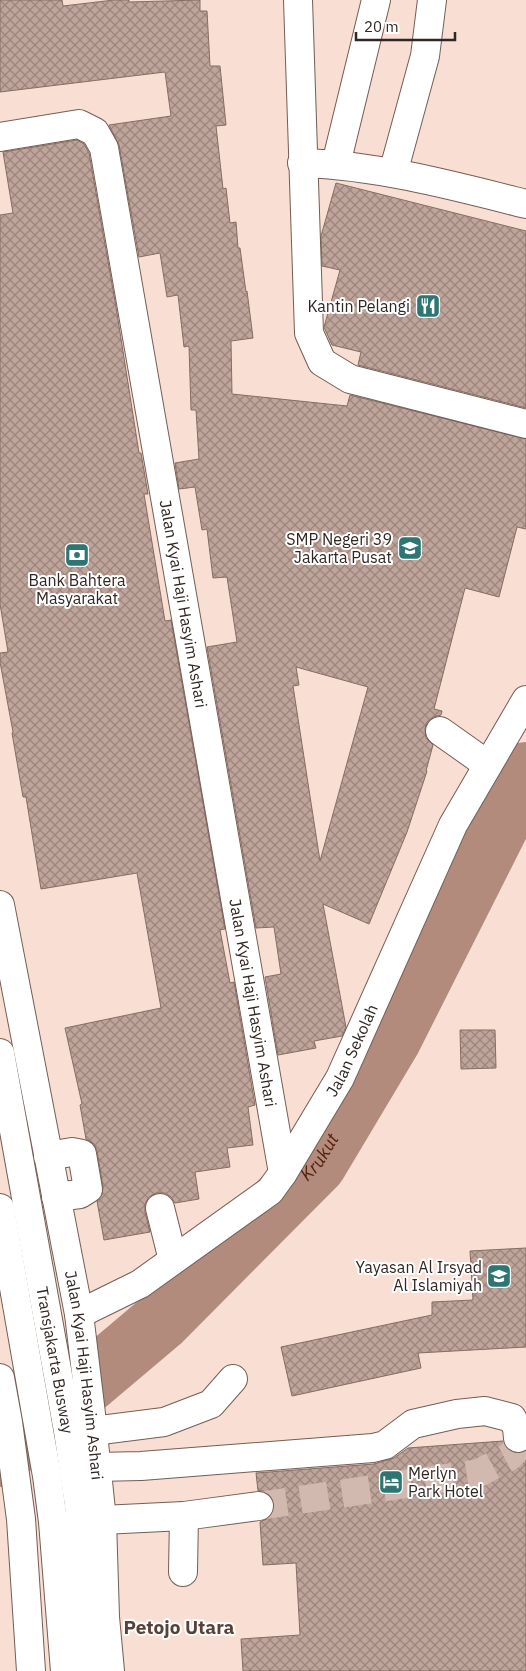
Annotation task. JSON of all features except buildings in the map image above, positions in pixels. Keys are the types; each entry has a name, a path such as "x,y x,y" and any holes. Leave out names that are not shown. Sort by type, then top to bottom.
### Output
{"main road":[{"path":"298,0 309,333 322,362 350,379 526,424"},
{"path":"336,164 376,0"},
{"path":"393,173 425,56 432,0"},
{"name":"Jalan Kyai Haji Hasyim Ashari","path":"0,137 79,124 95,132 104,148 283,1173"},
{"path":"302,163 336,164 393,173 526,204"},
{"name":"Jalan Sekolah","path":"78,1314 140,1284 270,1191 283,1173 340,1078 453,825 526,700"},
{"path":"440,731 488,766"},
{"name":"Jalan Kyai Haji Hasyim Ashari","path":"0,905 85,1358 84,1425 96,1467 102,1520 105,1617 110,1671"},
{"name":"Transjakarta Busway","path":"0,1053 57,1377 84,1425 79,1506 90,1671"},
{"name":"Transjakarta Busway","path":"0,1208 43,1450 53,1522 66,1671"},
{"path":"160,1208 173,1260"},
{"path":"84,1425 164,1422 211,1404 233,1379"},
{"path":"0,1383 15,1466 21,1519 31,1671"},
{"path":"96,1467 141,1466 373,1448 385,1445 402,1430 413,1424 456,1414 485,1411 512,1418 517,1428 518,1438"},
{"path":"102,1520 184,1516 259,1506"},
{"path":"183,1572 184,1516"}],"waterway":[{"name":"Krukut","path":"0,1457 161,1321 317,1164 391,1040 526,772"}],"tunnel":[{"path":"259,1506 479,1473 509,1457 515,1451 518,1438"}],"place":[{"name":"Kantin Pelangi","path":"428,306"},
{"name":"SMP Negeri 39 Jakarta Pusat","path":"410,548"},
{"name":"Bank Bahtera Masyarakat","path":"77,555"},
{"name":"Yayasan Al Irsyad Al Islamiyah","path":"499,1276"},
{"name":"Merlyn Park Hotel","path":"391,1482"}],"district":[{"name":"Petojo Utara","path":"179,1627"}]}
